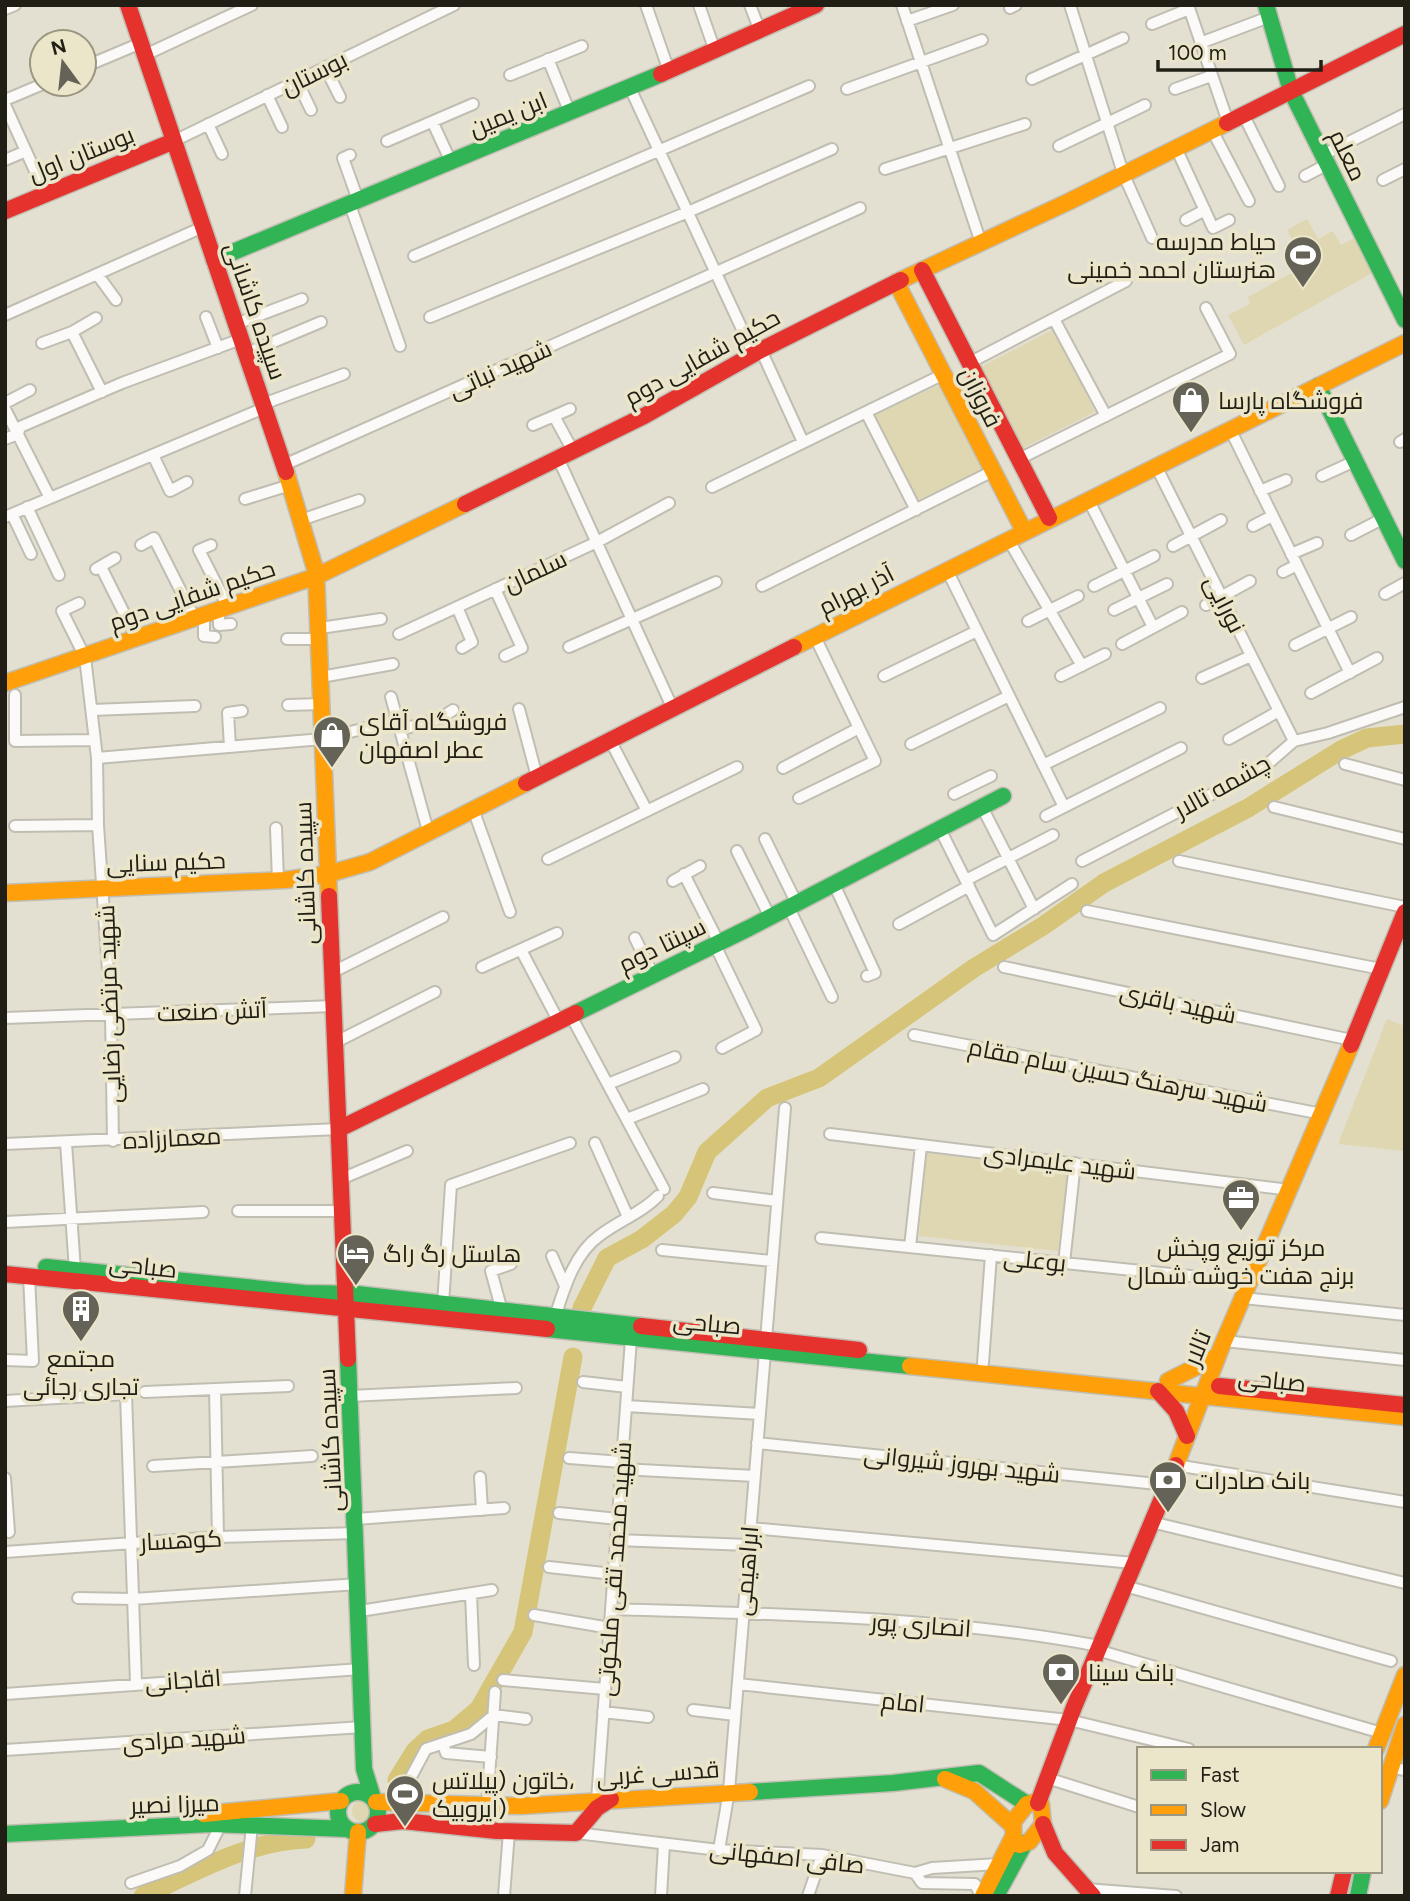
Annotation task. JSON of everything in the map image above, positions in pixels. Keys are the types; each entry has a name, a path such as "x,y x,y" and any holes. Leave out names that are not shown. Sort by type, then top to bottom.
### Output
{"street":[{"path":"5,9 15,5"},
{"name":"سپیده کاشانی","path":"128,5 284,465 317,576 357,1526 364,1769 374,1800"},
{"path":"98,63 143,49 252,5"},
{"name":"بوستان","path":"174,141 454,5"},
{"path":"646,5 669,71"},
{"path":"699,5 715,51"},
{"path":"750,5 760,31"},
{"name":"ابن یمین","path":"214,260 630,88 816,5"},
{"path":"902,5 981,243"},
{"path":"907,21 953,5"},
{"path":"1070,5 1123,173 1152,238"},
{"path":"1152,24 1189,7 1228,122"},
{"path":"1200,43 1267,11"},
{"name":"معلم","path":"1267,11 1291,91 1405,320"},
{"name":"حکیم شفایی دوم","path":"10,689 85,657 317,576 566,454 897,282 1405,34"},
{"path":"1031,79 1124,38"},
{"path":"847,89 982,40"},
{"path":"510,75 582,46"},
{"path":"548,60 570,113"},
{"path":"325,67 340,97"},
{"path":"1175,89 1211,76"},
{"path":"297,81 311,110"},
{"path":"414,256 658,148 809,86"},
{"path":"630,88 716,273 803,442"},
{"path":"28,91 5,102 45,193"},
{"path":"267,95 282,127"},
{"path":"387,141 473,104"},
{"path":"1059,146 1144,105"},
{"path":"1243,114 1279,187"},
{"path":"1305,176 1325,160 1405,114"},
{"path":"433,123 451,162"},
{"path":"208,124 222,154"},
{"path":"885,169 1026,124"},
{"path":"1212,130 1249,201"},
{"name":"بوستان اول","path":"5,210 174,141"},
{"path":"1176,148 1213,228 1229,220"},
{"path":"430,317 688,212 832,149"},
{"path":"5,160 26,151"},
{"path":"350,155 343,158 354,202 400,346"},
{"path":"1384,180 1405,169"},
{"name":"شهید نباتی","path":"284,465 860,208"},
{"path":"1186,220 1205,210"},
{"path":"5,315 203,227"},
{"name":"فروزان","path":"922,270 1049,518"},
{"path":"97,274 116,300"},
{"path":"970,363 1126,281"},
{"name":"فروزان","path":"897,282 1024,531"},
{"path":"908,301 908,293 917,285 925,285 931,290"},
{"path":"241,339 302,299"},
{"path":"1019,459 1230,354 1206,308"},
{"path":"206,317 218,348"},
{"path":"42,343 72,332 96,318"},
{"path":"1054,319 1106,416"},
{"path":"18,434 20,427 102,392 241,339 321,322"},
{"path":"72,332 102,392"},
{"name":"آذر بهرام","path":"328,874 370,862 1049,518 1403,347"},
{"path":"31,554 9,515 344,374"},
{"path":"712,487 944,374"},
{"path":"1318,386 1405,561"},
{"path":"5,403 30,390"},
{"path":"958,403 984,392"},
{"path":"5,409 50,498"},
{"path":"533,425 570,409"},
{"path":"866,412 916,510"},
{"path":"554,416 597,542 673,709"},
{"path":"1230,429 1350,673"},
{"path":"5,439 18,434"},
{"path":"153,455 170,491 187,482"},
{"path":"1322,476 1355,461"},
{"name":"نورایی","path":"1156,466 1294,741"},
{"path":"762,586 993,471"},
{"path":"1260,491 1286,480"},
{"path":"245,499 290,485"},
{"path":"1014,512 1021,518 1031,518 1038,512 1040,499"},
{"path":"1088,499 1153,627"},
{"path":"300,520 359,500"},
{"name":"سلمان","path":"399,634 597,542 669,503"},
{"path":"27,507 59,575"},
{"path":"1253,526 1272,516"},
{"path":"1351,535 1384,519"},
{"path":"1173,546 1221,520"},
{"path":"141,545 154,538 219,625 231,624"},
{"path":"1008,539 1082,666"},
{"path":"1291,554 1317,542"},
{"path":"211,545 199,550 211,613 204,636 215,637"},
{"path":"1094,586 1154,555"},
{"path":"115,558 98,568 137,639"},
{"path":"1283,572 1297,565"},
{"path":"947,570 1064,807"},
{"path":"1206,605 1251,581"},
{"path":"569,647 716,582"},
{"path":"1114,610 1167,583"},
{"path":"1385,594 1405,583"},
{"path":"495,589 522,648 505,656"},
{"path":"1028,621 1078,596"},
{"name":"شهید مرتضی رضایی","path":"79,603 62,611 85,657 96,749 98,825 105,887 111,1015 113,1141"},
{"path":"457,607 472,642 462,648"},
{"path":"1122,644 1182,612"},
{"path":"1295,645 1351,617"},
{"path":"287,639 381,618"},
{"path":"884,676 977,631"},
{"path":"799,798 875,761 815,636"},
{"path":"1061,676 1105,654"},
{"path":"1202,678 1251,656"},
{"path":"1311,694 1377,658"},
{"path":"321,677 393,664"},
{"path":"10,689 10,743 96,749 230,747 323,739 441,718 453,710"},
{"path":"911,744 1009,696"},
{"path":"391,697 429,831"},
{"path":"288,705 322,704"},
{"path":"92,710 195,706"},
{"name":"چشمه تالار","path":"1082,861 1263,768 1294,741 1328,733 1405,706"},
{"path":"1043,765 1160,708"},
{"path":"519,709 537,776"},
{"path":"230,747 228,713 242,711"},
{"path":"1229,739 1279,711"},
{"path":"783,768 859,728"},
{"path":"610,740 647,811"},
{"path":"1045,816 1181,748"},
{"path":"1345,764 1405,780"},
{"path":"548,859 737,767"},
{"path":"954,794 991,776"},
{"path":"975,784 1034,909"},
{"name":"سپنتا دوم","path":"339,1129 793,906 1003,796"},
{"path":"1274,807 1405,839"},
{"path":"472,809 510,912"},
{"path":"15,826 98,825"},
{"path":"276,828 278,880"},
{"path":"940,829 993,935 1072,884"},
{"path":"899,924 1008,858 1053,835"},
{"path":"765,839 832,997"},
{"path":"737,851 770,917"},
{"path":"1179,861 1405,906"},
{"path":"673,881 700,866"},
{"name":"حکیم سنایی","path":"5,893 278,880 328,874"},
{"path":"684,874 756,1030 722,1048"},
{"path":"834,884 874,973 867,976"},
{"path":"1087,911 1381,970"},
{"name":"تالار","path":"1020,1837 1019,1812 1032,1803 1047,1778 1221,1348 1290,1190 1405,912"},
{"path":"332,972 443,916"},
{"path":"482,967 557,933"},
{"path":"635,937 653,975"},
{"path":"521,950 608,1084 661,1192 597,1237 582,1254 565,1286 555,1317"},
{"name":"شهید باقری","path":"1004,967 1352,1040"},
{"path":"336,1042 435,992"},
{"name":"آتش صنعت","path":"5,1018 334,1006"},
{"name":"شهید سرهنگ حسین سام مقام","path":"914,1035 1322,1114"},
{"path":"608,1084 675,1057"},
{"path":"626,1119 703,1089"},
{"name":"ابراهیمی","path":"719,1850 729,1791 785,1108"},
{"name":"معمارزاده","path":"5,1144 339,1129"},
{"name":"شهید علیمرادی","path":"830,1134 1290,1190"},
{"path":"66,1143 75,1270"},
{"path":"443,1304 451,1185 570,1143"},
{"path":"595,1143 628,1217"},
{"path":"910,1247 920,1146"},
{"path":"341,1179 407,1151"},
{"path":"1064,1263 1075,1163"},
{"path":"713,1193 777,1201"},
{"path":"239,1211 342,1211"},
{"path":"5,1222 203,1212"},
{"name":"بوعلی","path":"821,1238 1249,1282"},
{"path":"662,1250 772,1261"},
{"path":"983,1363 991,1255"},
{"path":"552,1256 565,1286"},
{"name":"صباحی","path":"5,1263 346,1301 631,1339 765,1346 983,1363 1163,1386"},
{"path":"502,1311 491,1271 511,1264"},
{"name":"صباحی","path":"5,1274 346,1301 443,1304 765,1346 1205,1390 1405,1405"},
{"path":"5,1360 33,1361 29,1276"},
{"path":"1243,1298 1405,1315"},
{"name":"شهید محمد تقی ملکوتی","path":"604,1800 603,1712 631,1339"},
{"path":"1187,1436 1163,1386 1221,1348 1405,1360"},
{"path":"583,1382 627,1387"},
{"path":"145,1392 288,1386"},
{"path":"350,1396 516,1388"},
{"path":"215,1389 218,1537"},
{"name":"صباحی","path":"1205,1390 1405,1417"},
{"path":"5,1401 126,1394 134,1543 136,1684"},
{"path":"626,1406 760,1414"},
{"name":"شهید بهروز شیروانی","path":"757,1443 1167,1485"},
{"path":"153,1466 312,1456"},
{"path":"569,1458 755,1476"},
{"path":"1175,1465 1405,1502"},
{"path":"480,1477 482,1510"},
{"path":"5,1478 9,1532"},
{"name":"کوهسار","path":"5,1552 357,1526 503,1508"},
{"path":"559,1513 618,1519"},
{"path":"1151,1522 1405,1583"},
{"path":"750,1528 1134,1563"},
{"path":"616,1540 749,1545"},
{"path":"549,1567 614,1574"},
{"path":"78,1598 134,1599 359,1584"},
{"path":"1125,1586 1391,1661"},
{"path":"360,1611 492,1590"},
{"path":"471,1594 474,1665"},
{"name":"انصاری پور","path":"611,1609 742,1613 1024,1632 1098,1648 1382,1733"},
{"path":"534,1615 610,1628"},
{"name":"اقاجانی","path":"5,1694 361,1669"},
{"path":"1377,1747 1405,1675"},
{"path":"503,1680 605,1689"},
{"name":"امام","path":"738,1684 1069,1720 1181,1747"},
{"path":"487,1805 495,1692"},
{"path":"693,1710 735,1715"},
{"path":"603,1712 648,1717"},
{"path":"397,1803 426,1749 471,1734 494,1715 526,1719"},
{"path":"1382,1795 1405,1725"},
{"name":"شهید مرادی","path":"5,1750 363,1727"},
{"path":"443,1744 446,1753 491,1756"},
{"path":"353,1896 353,1830 338,1816 345,1798 364,1769"},
{"name":"قدسی غربی","path":"374,1800 487,1805 604,1800 943,1779 979,1773 1032,1803"},
{"path":"1047,1778 1137,1806"},
{"name":"قدسی غربی","path":"943,1779 960,1783 978,1793 1020,1837 1074,1877"},
{"path":"345,1798 359,1792 374,1800 379,1813 375,1824"},
{"name":"میرزا نصیر","path":"5,1834 221,1824 246,1821 345,1798"},
{"path":"353,1830 385,1821 410,1821 509,1832 576,1833 604,1800"},
{"path":"1032,1803 1044,1812 1042,1824 1055,1853 1090,1893 1176,1896"},
{"path":"245,1896 248,1862 246,1821"},
{"name":"میرزا نصیر","path":"5,1825 246,1821 353,1830"},
{"path":"131,1883 180,1866 208,1850 221,1824"},
{"path":"982,1896 998,1864 1020,1837 1042,1824"},
{"path":"504,1896 509,1832"},
{"name":"صافی اصفهانی","path":"576,1833 719,1850 821,1855 915,1873 932,1868 998,1864"},
{"path":"996,1896 1020,1837"},
{"path":"661,1896 664,1844"},
{"path":"821,1855 809,1893 823,1896"},
{"path":"915,1873 922,1883 975,1884 982,1896"},
{"path":"1338,1896 1344,1873"},
{"path":"1358,1896 1363,1873"}],"shaded area":[{"name":"حیاط مدرسه هنرستان احمد خمینی","path":"1307,219 1318,239 1333,231 1341,245 1354,238 1374,272 1244,345 1228,315 1250,304 1248,297 1304,266 1309,272 1303,259 1308,256 1301,243 1295,246 1287,230"},
{"path":"1054,329 1095,412 1023,448 981,367"},
{"path":"941,384 985,468 916,501 874,416"},
{"path":"1387,1019 1405,1026 1405,1151 1338,1144"},
{"path":"926,1153 1069,1170 1058,1251 919,1236"},
{"path":"359,1800 367,1800 374,1807 374,1815 367,1822 359,1822 352,1815 352,1807"}],"waterway":[{"path":"582,1308 607,1258 642,1239 674,1214 688,1197 707,1152 767,1098 819,1078 974,968 1043,926 1104,883 1248,808 1341,750 1367,738 1405,734"},
{"path":"397,1780 415,1751 428,1739 454,1730 479,1709 523,1632 573,1357"},
{"path":"143,1896 222,1859 263,1845 306,1839"}],"traffic: fast":[{"path":"1266,5 1291,91 1405,320"},
{"path":"214,260 661,74"},
{"path":"1318,386 1405,561"},
{"path":"576,1013 749,928 1003,796"},
{"path":"46,1267 304,1293 357,1294 641,1326"},
{"path":"547,1329 910,1366"},
{"path":"348,1359 364,1769 373,1798"},
{"path":"750,1792 893,1783 979,1773 1027,1804"},
{"path":"358,1792 366,1793 372,1798 377,1804 378,1812 377,1820 372,1826 366,1831 358,1832 350,1831 344,1826 339,1820 338,1812 339,1804 344,1798 350,1793 358,1792"},
{"path":"5,1834 211,1824 347,1829"},
{"path":"996,1896 1025,1843"},
{"path":"1358,1896 1363,1873"}],"traffic: slow":[{"path":"901,280 1068,202 1227,123"},
{"path":"896,282 1024,531"},
{"path":"794,647 1405,343"},
{"path":"286,472 316,572 329,896"},
{"path":"5,683 317,576 465,504"},
{"path":"5,893 285,880 328,874 370,862 526,783"},
{"path":"1176,1465 1221,1348 1351,1045"},
{"path":"1168,1381 1218,1356"},
{"path":"910,1366 1405,1417"},
{"path":"1377,1747 1405,1675"},
{"path":"1382,1795 1405,1725"},
{"path":"945,1779 974,1791 1013,1826"},
{"path":"376,1802 521,1806 750,1792"},
{"path":"204,1814 341,1801"},
{"path":"1035,1802 1041,1804 1043,1824 1029,1842 1020,1845 1014,1842 1013,1822 1027,1804 1035,1802"},
{"path":"353,1896 358,1832"},
{"path":"983,1896 1013,1837"}],"traffic: jam":[{"path":"128,5 286,472"},
{"path":"661,74 816,5"},
{"path":"1227,123 1405,34"},
{"path":"5,211 174,141"},
{"path":"922,270 1049,518"},
{"path":"465,504 644,416 761,350 901,280"},
{"path":"526,783 794,647"},
{"path":"329,896 348,1359"},
{"path":"1351,1045 1405,912"},
{"path":"339,1129 576,1013"},
{"path":"5,1274 547,1329"},
{"path":"641,1326 859,1350"},
{"path":"1219,1386 1405,1405"},
{"path":"1158,1391 1176,1411 1187,1436"},
{"path":"1038,1803 1074,1707 1176,1465"},
{"path":"375,1824 403,1821 497,1831 576,1833 597,1808 611,1799"},
{"path":"1043,1824 1055,1853 1093,1896"},
{"path":"1338,1896 1344,1873"}],"place":[{"name":"حیاط مدرسه هنرستان احمد خمینی","path":"1303,289"},
{"name":"فروشگاه پارسا","path":"1191,434"},
{"name":"فروشگاه آقای عطر اصفهان","path":"332,769"},
{"name":"مرکز توزیع وپخش برنج هفت خوشه شمال","path":"1241,1232"},
{"name":"هاستل رگ راگ","path":"356,1287"},
{"name":"مجتمع تجاری رجائی","path":"81,1343"},
{"name":"بانک صادرات","path":"1168,1514"},
{"name":"بانک سینا","path":"1061,1706"},
{"name":"خاتون (پیلاتس، ایروبیک)","path":"405,1828"}]}
